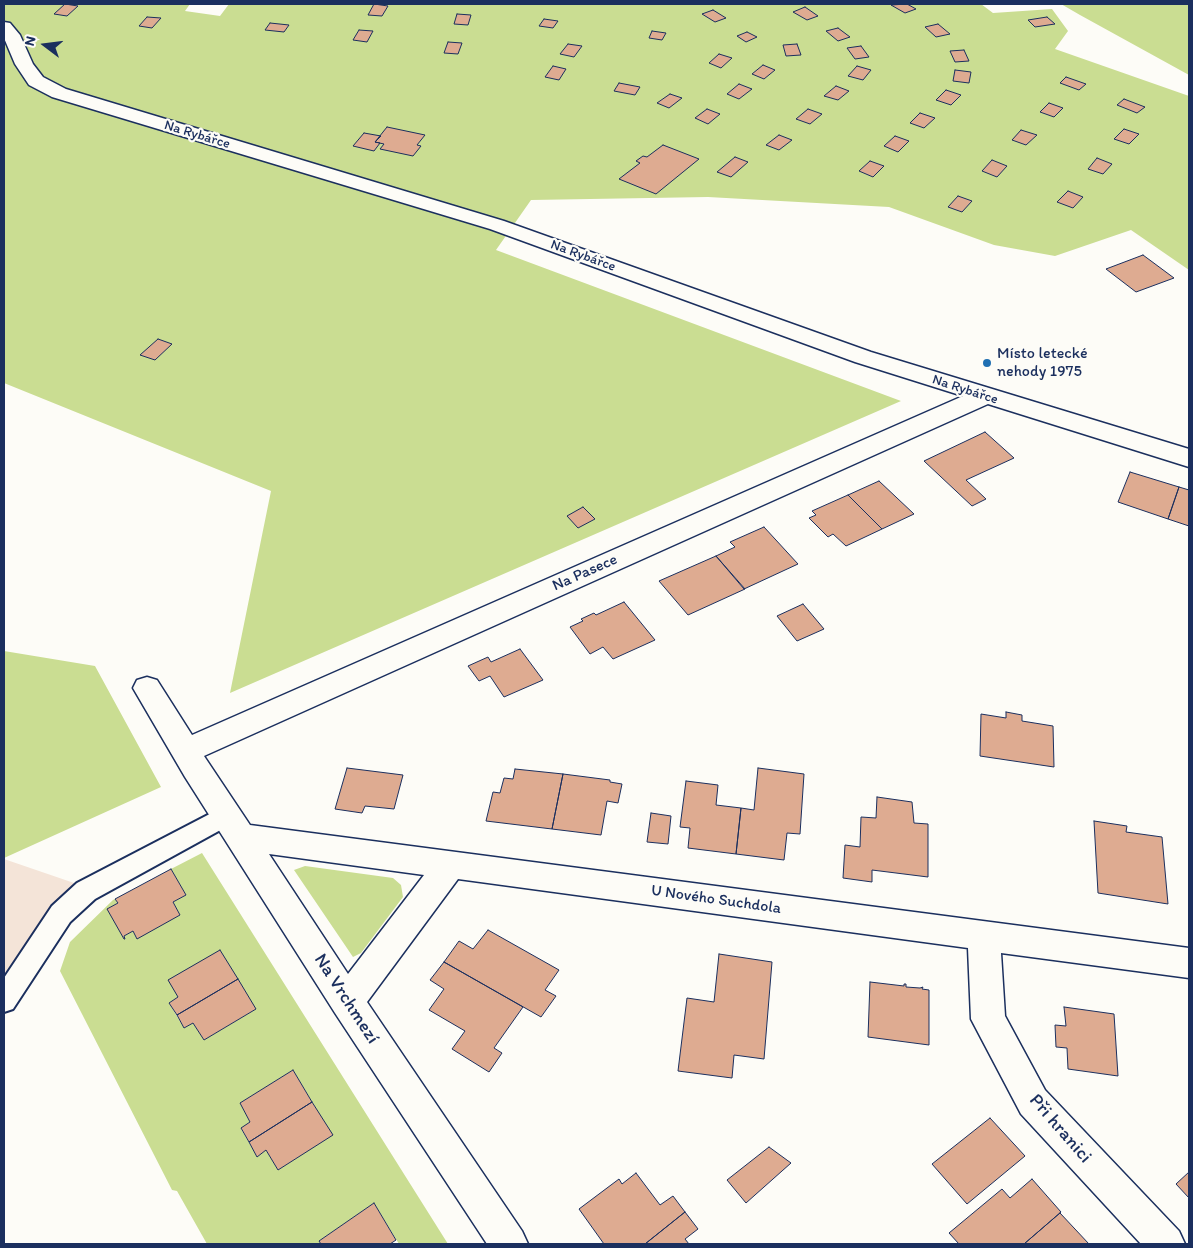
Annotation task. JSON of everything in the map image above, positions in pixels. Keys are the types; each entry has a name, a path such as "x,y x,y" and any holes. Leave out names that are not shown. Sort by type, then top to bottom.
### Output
{"street":[{"name":"Na Rybářce","path":"4,27 14,39 24,64 36,81 59,93 497,225 863,357 1189,458"},
{"name":"Na Pasece","path":"186,751 984,396"},
{"name":"Na Vrchmezí","path":"147,688 347,1002 509,1244"},
{"name":"U Nového Suchdola","path":"234,826 450,865 1189,962"},
{"path":"347,1002 450,865"},
{"name":"Při hranici","path":"984,935 988,1018 1033,1102 1166,1244"}],"lane":[{"path":"4,1000 61,914 86,891 234,826"}],"shaded area":[{"path":"4,859 77,884 4,988"}],"green space":[{"path":"4,4 190,4 185,11 220,16 229,4 981,4 993,13 1052,9 1068,31 1055,49 1189,96 1189,270 1131,230 1055,256 994,245 889,207 708,197 531,200 496,250 901,401 230,693 271,491 4,383"},
{"path":"1061,4 1189,4 1189,75 1080,15"},
{"path":"4,651 95,666 161,787 4,858"},
{"path":"202,853 448,1244 399,1244 374,1203 319,1241 321,1244 207,1244 177,1191 172,1190 60,971 70,942 115,899 118,903 108,909 124,939 124,936 133,931 137,938 180,915 173,902 186,895 171,869","holes":["178,997 256,1009 204,1040 193,1023 184,1028 169,1003","293,1070 332,1135 278,1170 266,1150 257,1156 241,1129 250,1122 240,1103"]},
{"path":"305,866 393,878 401,885 403,897 361,953 353,957 294,870"}],"building":[{"path":"65,4 78,6 67,16 54,14"},
{"path":"374,4 388,6 382,16 368,15"},
{"path":"907,4 916,9 905,13 891,5"},
{"path":"805,7 818,16 807,20 793,12"},
{"path":"713,10 726,18 715,22 702,14"},
{"path":"457,14 471,15 468,25 454,24"},
{"path":"147,17 161,18 152,28 139,26"},
{"path":"1047,17 1055,24 1035,27 1028,20"},
{"path":"544,19 558,21 553,28 539,26"},
{"path":"270,23 289,25 284,32 265,30"},
{"path":"938,24 950,34 936,37 925,27"},
{"path":"838,28 850,37 838,41 826,31"},
{"path":"359,30 373,31 367,42 353,40"},
{"path":"652,31 666,33 662,40 649,38"},
{"path":"747,32 757,37 746,42 737,36"},
{"path":"448,42 462,43 458,54 444,53"},
{"path":"568,44 582,46 574,57 560,54"},
{"path":"797,44 801,55 786,56 783,45"},
{"path":"861,46 869,57 855,59 847,48"},
{"path":"964,50 969,61 955,62 950,51"},
{"path":"719,54 732,58 721,68 709,63"},
{"path":"763,65 775,70 764,79 752,74"},
{"path":"553,66 566,69 559,80 545,77"},
{"path":"857,66 871,70 863,80 848,76"},
{"path":"955,70 971,72 969,83 953,81"},
{"path":"1066,77 1086,84 1079,90 1060,83"},
{"path":"619,83 640,87 635,95 614,91"},
{"path":"739,84 752,89 739,99 727,94"},
{"path":"836,86 849,91 838,100 824,96"},
{"path":"946,90 961,95 951,105 936,100"},
{"path":"670,94 682,98 669,108 657,103"},
{"path":"1124,99 1145,107 1137,113 1117,105"},
{"path":"1049,103 1063,108 1054,117 1040,112"},
{"path":"707,109 720,114 708,124 695,118"},
{"path":"808,109 822,114 810,124 796,119"},
{"path":"920,113 935,118 924,128 910,123"},
{"path":"387,127 425,135 417,145 421,146 413,156 380,149 384,144 375,142"},
{"path":"1124,129 1139,134 1129,144 1114,139"},
{"path":"1021,130 1037,135 1026,145 1012,140"},
{"path":"364,133 381,136 375,142 380,143 374,151 353,146"},
{"path":"779,135 792,140 779,150 766,145"},
{"path":"895,136 909,141 898,152 884,146"},
{"path":"663,145 699,159 656,194 619,179 640,163 636,161 643,156 647,157"},
{"path":"735,157 748,162 731,177 717,172"},
{"path":"1097,158 1112,164 1103,174 1088,169"},
{"path":"992,160 1007,166 997,177 982,171"},
{"path":"870,161 884,166 873,177 859,171"},
{"path":"1068,191 1083,197 1073,208 1057,202"},
{"path":"958,196 972,201 962,212 948,207"},
{"path":"1143,255 1174,278 1136,292 1106,269"},
{"path":"158,339 172,344 155,360 140,355"},
{"path":"985,432 1014,458 966,480 986,499 972,506 924,461"},
{"path":"1130,472 1179,487 1168,519 1118,502"},
{"path":"879,481 914,514 882,529 848,495"},
{"path":"1179,487 1189,490 1189,526 1168,519"},
{"path":"848,495 882,529 846,546 833,534 828,537 809,518 816,515 812,511"},
{"path":"583,507 595,519 578,528 567,516"},
{"path":"764,527 798,564 744,589 716,556 735,547 730,542"},
{"path":"716,556 745,589 688,615 659,581"},
{"path":"624,602 655,640 613,659 603,647 590,654 570,627 583,621 581,619 594,613 596,615"},
{"path":"803,604 824,629 797,641 777,616"},
{"path":"520,649 543,680 504,697 490,676 479,681 468,666 488,657 491,662"},
{"path":"1006,712 1022,715 1022,721 1053,726 1054,767 980,756 981,714 1006,718"},
{"path":"347,768 403,775 394,809 365,806 362,813 335,809"},
{"path":"758,768 804,774 800,834 787,833 784,860 736,854 741,808 754,810"},
{"path":"515,769 563,774 552,829 486,821 493,792 500,793 504,778 513,779"},
{"path":"563,774 610,780 610,782 622,784 618,803 607,801 601,835 552,829"},
{"path":"686,781 718,785 716,805 741,808 736,854 688,848 690,828 680,827"},
{"path":"877,797 912,802 914,823 928,824 928,877 872,870 872,882 843,878 845,845 860,847 861,817 876,818"},
{"path":"651,813 671,816 668,844 647,842"},
{"path":"1094,821 1127,826 1126,832 1162,837 1168,904 1098,893"},
{"path":"171,869 186,895 173,902 180,915 137,939 133,931 124,936 124,939 107,909 118,903 115,899"},
{"path":"488,930 559,970 545,990 556,996 541,1017 444,962 459,941 473,949"},
{"path":"220,950 238,979 177,1015 169,1003 178,997 168,980"},
{"path":"719,954 772,962 764,1059 734,1055 732,1078 678,1071 687,998 714,1002"},
{"path":"444,962 523,1007 494,1048 502,1053 489,1072 452,1049 465,1031 429,1010 444,989 430,980"},
{"path":"238,979 256,1009 204,1040 193,1023 184,1028 177,1015"},
{"path":"870,982 904,986 906,984 906,987 923,987 922,989 929,990 929,1045 868,1037"},
{"path":"1064,1007 1114,1014 1118,1076 1068,1069 1067,1048 1056,1047 1055,1025 1066,1026"},
{"path":"293,1070 312,1102 249,1142 241,1128 250,1122 240,1103"},
{"path":"312,1102 333,1135 278,1170 266,1150 257,1157 249,1142"},
{"path":"990,1118 1025,1156 967,1204 932,1164"},
{"path":"769,1147 791,1163 746,1203 727,1180"},
{"path":"1189,1172 1189,1198 1176,1184"},
{"path":"636,1173 660,1205 673,1196 685,1212 645,1244 604,1244 579,1209 619,1179 622,1184"},
{"path":"1032,1179 1061,1212 1024,1244 959,1244 949,1233 1002,1189 1010,1198"},
{"path":"374,1203 396,1240 390,1244 321,1244 319,1241"},
{"path":"685,1212 698,1229 685,1239 689,1244 645,1244"},
{"path":"1060,1213 1089,1244 1024,1244"}],"place":[{"name":"Místo letecké nehody 1975","path":"987,363"}]}
